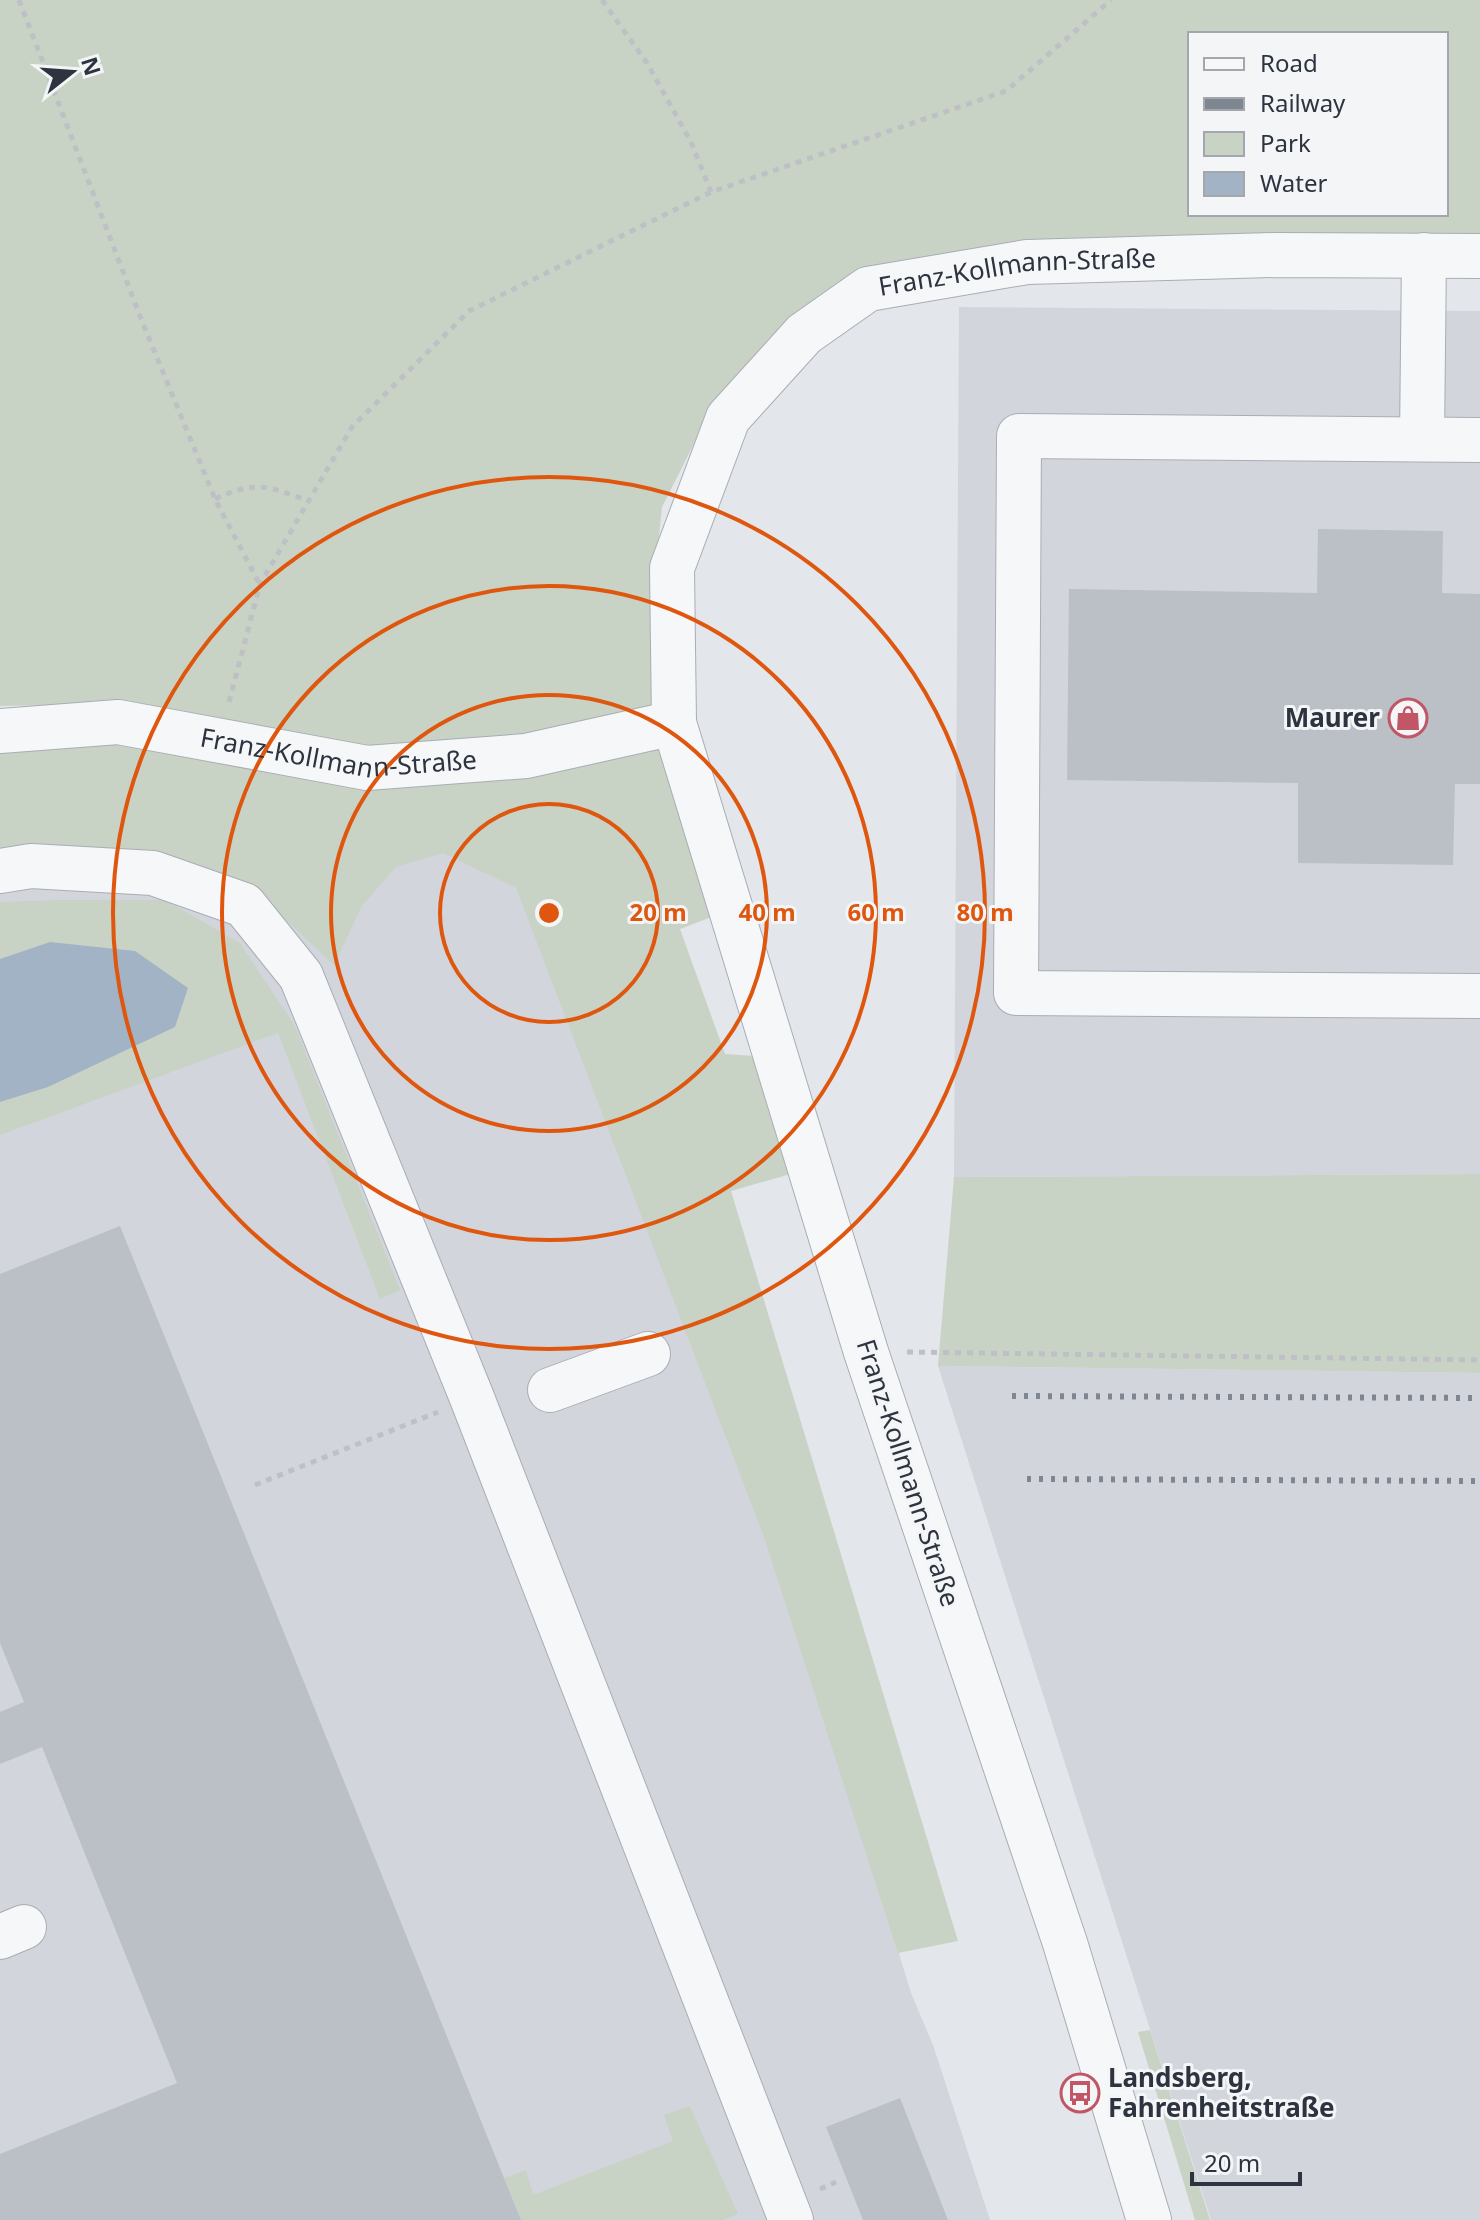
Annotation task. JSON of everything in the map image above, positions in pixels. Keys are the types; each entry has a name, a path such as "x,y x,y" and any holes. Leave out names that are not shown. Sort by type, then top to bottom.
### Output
{"street":[{"name":"Franz-Kollmann-Straße","path":"1149,2220 1065,1943 866,1352 674,723 672,568 728,418 804,334 868,289 1027,262 1276,255 1480,256"},
{"path":"1422,439 1424,255"},
{"path":"1480,440 1019,436 1016,993 1480,996"},
{"name":"Franz-Kollmann-Straße","path":"0,731 118,722 367,768 526,756 674,723"},
{"path":"0,871 31,866 153,873 244,905 301,976 472,1398 791,2220"},
{"path":"550,1390 648,1354"}],"path":[{"path":"19,0 134,302 215,499 260,584"},
{"path":"602,0 647,63 691,142 711,192"},
{"path":"219,742 260,584 352,427 469,311 711,192 1006,91 1111,0"},
{"path":"215,499 233,491 266,486 309,501"},
{"path":"866,1352 1480,1360"},
{"path":"255,1485 472,1398"}],"shaded area":[{"path":"959,307 1480,311 1480,1174 954,1177"},
{"path":"0,794 546,806 911,1993 933,2045 990,2220 0,2220"},
{"path":"938,1366 1480,1373 1480,2220 1211,2220"}],"green space":[{"path":"0,0 1480,0 1480,241 864,271 712,408 662,507 656,565 653,705 521,741 366,752 112,704 0,706"},
{"path":"119,740 527,773 663,748 717,915 680,929 725,1054 754,1056 794,1173 731,1191 958,1941 898,1953 764,1537 516,888 443,853 396,867 362,906 334,965 254,890 0,854 0,750"},
{"path":"165,900 240,943 295,1026 400,1290 380,1299 278,1033 0,1135 0,902"},
{"path":"1480,1174 1480,1373 938,1366 954,1177"},
{"path":"1150,2030 1210,2220 1195,2220 1138,2032"},
{"path":"690,2106 738,2214 723,2220 521,2220 504,2178 526,2170 533,2195 673,2141 664,2115"}],"water":[{"path":"50,942 135,951 188,988 175,1027 48,1087 0,1102 0,959"}],"building":[{"path":"1318,529 1443,531 1442,593 1480,594 1480,784 1455,784 1453,865 1298,863 1298,783 1067,780 1069,589 1317,593"},
{"path":"120,1226 521,2220 0,2220 0,2154 177,2083 42,1747 0,1764 0,1712 24,1702 0,1643 0,1274"},
{"path":"900,2098 948,2220 863,2220 826,2127"}],"railway":[{"path":"1012,1396 1480,1398"},
{"path":"1027,1479 1480,1481"}],"place":[{"name":"Maurer","path":"1408,718"},
{"name":"Landsberg, Fahrenheitstraße","path":"1080,2093"}]}
